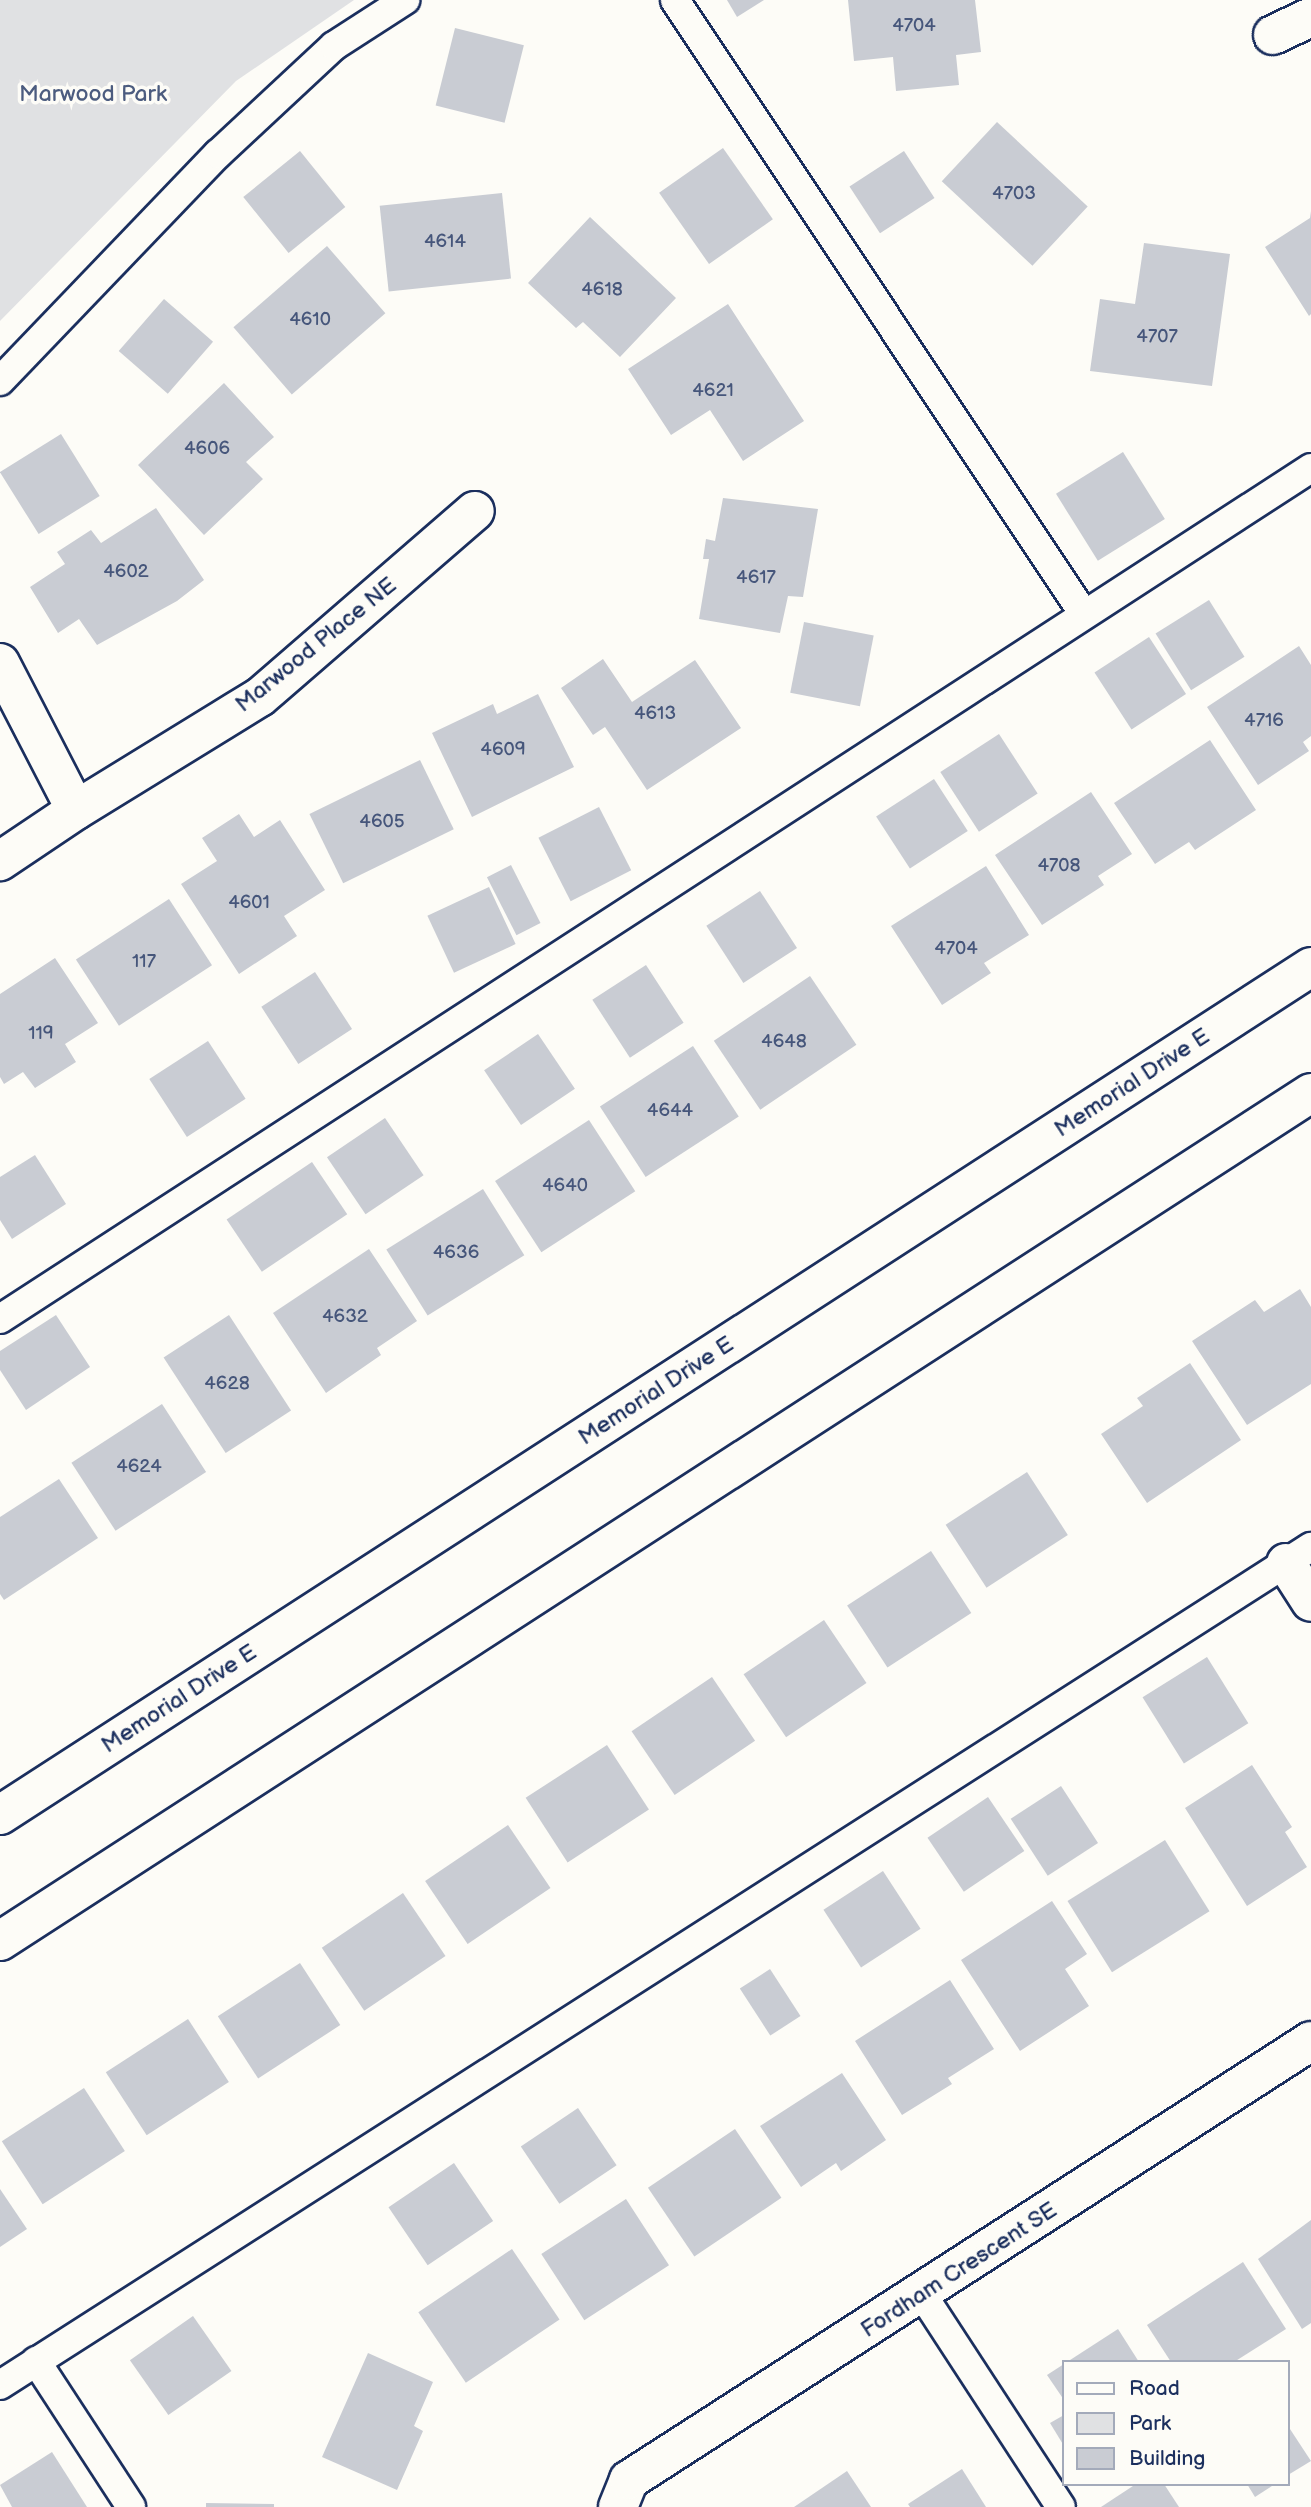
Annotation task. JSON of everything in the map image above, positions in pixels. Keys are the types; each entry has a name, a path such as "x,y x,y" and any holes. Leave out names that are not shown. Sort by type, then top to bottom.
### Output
{"main road":[{"path":"1273,35 1311,17"},
{"name":"Marwood Place NE","path":"0,860 260,697 475,510"},
{"path":"0,663 76,810"},
{"name":"Memorial Drive E","path":"0,1815 1311,967"},
{"path":"0,1941 1311,1093"},
{"path":"1298,1555 1311,1602"},
{"name":"Fordham Crescent SE","path":"618,2507 629,2480 922,2294 1311,2040"}],"lane":[{"path":"0,381 218,153 334,46 405,0"},
{"path":"675,0 1083,613"},
{"path":"0,1319 1083,613 1311,468"},
{"path":"0,2385 1298,1555"},
{"path":"922,2294 1061,2507"},
{"path":"36,2361 131,2507"}],"green space":[{"name":"Marwood Park","path":"0,0 354,0 236,81 0,321"}],"building":[{"path":"727,0 764,0 737,17"},
{"path":"848,0 975,0 981,52 956,55 959,85 896,91 893,57 854,61"},
{"path":"455,28 524,45 505,123 436,106"},
{"path":"997,122 1088,207 1032,266 942,181"},
{"path":"723,148 773,219 709,264 659,193"},
{"path":"300,151 345,207 289,253 243,197"},
{"path":"904,151 934,198 880,233 849,186"},
{"path":"502,193 511,279 389,291 380,206"},
{"path":"1311,211 1309,316 1265,247 1310,218"},
{"path":"590,217 676,298 620,357 583,322 576,328 528,283"},
{"path":"1144,243 1230,254 1212,386 1090,371 1100,299 1135,304"},
{"path":"327,246 385,313 292,395 233,327"},
{"path":"164,299 213,342 168,394 119,351"},
{"path":"728,304 804,421 743,461 710,410 671,435 628,369"},
{"path":"224,383 274,437 246,462 263,479 204,535 138,465"},
{"path":"61,434 100,496 39,534 0,472"},
{"path":"1123,452 1165,519 1098,561 1056,494"},
{"path":"723,498 818,509 803,597 788,596 780,633 699,619 709,559 703,559 706,539 715,541"},
{"path":"156,508 204,580 177,601 97,645 79,619 58,633 30,587 65,564 57,552 91,530 101,543"},
{"path":"1209,600 1245,657 1191,690 1156,633"},
{"path":"804,622 874,636 860,706 790,693"},
{"path":"1149,637 1186,694 1132,729 1094,672"},
{"path":"1299,646 1311,665 1311,736 1303,742 1309,751 1258,785 1207,707"},
{"path":"603,659 632,702 695,660 741,728 647,790 605,727 593,735 561,688"},
{"path":"538,694 574,767 472,817 432,733 493,704 497,714"},
{"path":"999,734 1038,794 979,832 940,772"},
{"path":"1210,740 1256,810 1195,850 1189,842 1155,864 1114,803"},
{"path":"420,760 454,829 343,883 309,814"},
{"path":"934,779 968,831 910,869 876,817"},
{"path":"1091,792 1132,854 1098,876 1104,885 1042,925 995,855"},
{"path":"599,807 631,870 571,901 538,838"},
{"path":"239,814 254,837 280,820 325,890 284,916 297,936 239,974 181,884 217,861 202,838"},
{"path":"511,865 541,923 516,935 487,877"},
{"path":"986,866 1029,935 984,963 991,973 942,1005 891,926"},
{"path":"489,887 516,944 454,973 427,916"},
{"path":"760,891 797,948 743,983 706,926"},
{"path":"169,899 212,965 119,1026 76,959"},
{"path":"55,958 98,1023 65,1044 76,1062 35,1088 23,1072 4,1084 0,1077 0,994"},
{"path":"646,965 684,1023 630,1058 592,1000"},
{"path":"315,972 352,1029 298,1064 261,1007"},
{"path":"810,976 856,1045 760,1110 714,1041"},
{"path":"538,1034 575,1089 521,1125 484,1070"},
{"path":"208,1041 246,1099 187,1137 149,1079"},
{"path":"693,1046 739,1116 646,1177 600,1106"},
{"path":"385,1118 424,1175 366,1214 327,1157"},
{"path":"589,1120 635,1191 541,1252 495,1181"},
{"path":"35,1155 66,1204 12,1239 0,1220 0,1177"},
{"path":"312,1162 347,1214 262,1272 227,1220"},
{"path":"483,1189 524,1255 428,1316 386,1249"},
{"path":"369,1249 417,1321 377,1348 381,1355 326,1393 273,1313"},
{"path":"1300,1289 1311,1307 1311,1384 1247,1425 1192,1341 1255,1300 1264,1312"},
{"path":"56,1315 90,1367 26,1410 0,1370 0,1351"},
{"path":"229,1315 291,1411 226,1453 164,1357"},
{"path":"1190,1363 1241,1440 1147,1503 1101,1434 1143,1406 1137,1398"},
{"path":"162,1404 206,1472 116,1531 71,1463"},
{"path":"1027,1472 1068,1535 986,1588 946,1525"},
{"path":"59,1479 98,1538 4,1600 0,1594 0,1517"},
{"path":"931,1551 971,1613 887,1668 847,1605"},
{"path":"824,1620 866,1683 786,1737 744,1674"},
{"path":"1207,1657 1248,1723 1184,1763 1143,1697"},
{"path":"712,1677 755,1741 675,1795 632,1731"},
{"path":"607,1745 649,1810 568,1862 526,1798"},
{"path":"1252,1765 1292,1827 1285,1832 1307,1867 1247,1906 1185,1808"},
{"path":"1061,1786 1098,1843 1048,1876 1011,1819"},
{"path":"988,1797 1024,1851 964,1892 927,1838"},
{"path":"508,1825 550,1888 468,1944 425,1881"},
{"path":"1165,1840 1210,1911 1112,1972 1067,1901"},
{"path":"883,1871 921,1929 861,1968 823,1910"},
{"path":"403,1893 445,1956 364,2011 322,1948"},
{"path":"1052,1901 1087,1954 1065,1969 1089,2006 1020,2051 961,1960"},
{"path":"300,1963 340,2025 258,2078 218,2016"},
{"path":"770,1969 800,2016 770,2036 740,1989"},
{"path":"950,1980 994,2049 948,2078 952,2084 902,2115 855,2041"},
{"path":"188,2019 229,2082 147,2135 106,2072"},
{"path":"842,2073 886,2140 841,2171 836,2163 801,2187 760,2126"},
{"path":"84,2088 125,2151 43,2204 2,2141"},
{"path":"578,2108 617,2165 559,2204 521,2147"},
{"path":"735,2129 781,2198 694,2257 648,2188"},
{"path":"454,2163 493,2221 428,2265 389,2207"},
{"path":"0,2189 27,2229 0,2247"},
{"path":"626,2199 669,2265 584,2320 541,2254"},
{"path":"1311,2220 1311,2323 1302,2329 1258,2259"},
{"path":"512,2249 560,2319 466,2383 418,2312"},
{"path":"1243,2262 1286,2329 1237,2360 1170,2360 1147,2325"},
{"path":"193,2316 231,2371 168,2415 130,2360"},
{"path":"1118,2329 1138,2360 1070,2360"},
{"path":"368,2353 433,2382 414,2426 423,2431 397,2490 322,2457"},
{"path":"1062,2365 1062,2397 1047,2375"},
{"path":"1062,2416 1062,2443 1050,2423"},
{"path":"1290,2429 1311,2461 1290,2474"},
{"path":"52,2452 87,2507 12,2507 0,2485"},
{"path":"962,2469 986,2507 910,2507 908,2504"},
{"path":"847,2471 871,2507 794,2507"},
{"path":"1133,2486 1165,2486 1179,2507 1101,2507"},
{"path":"1248,2486 1272,2486 1255,2497"},
{"path":"206,2503 274,2504 274,2507 206,2507"}]}
